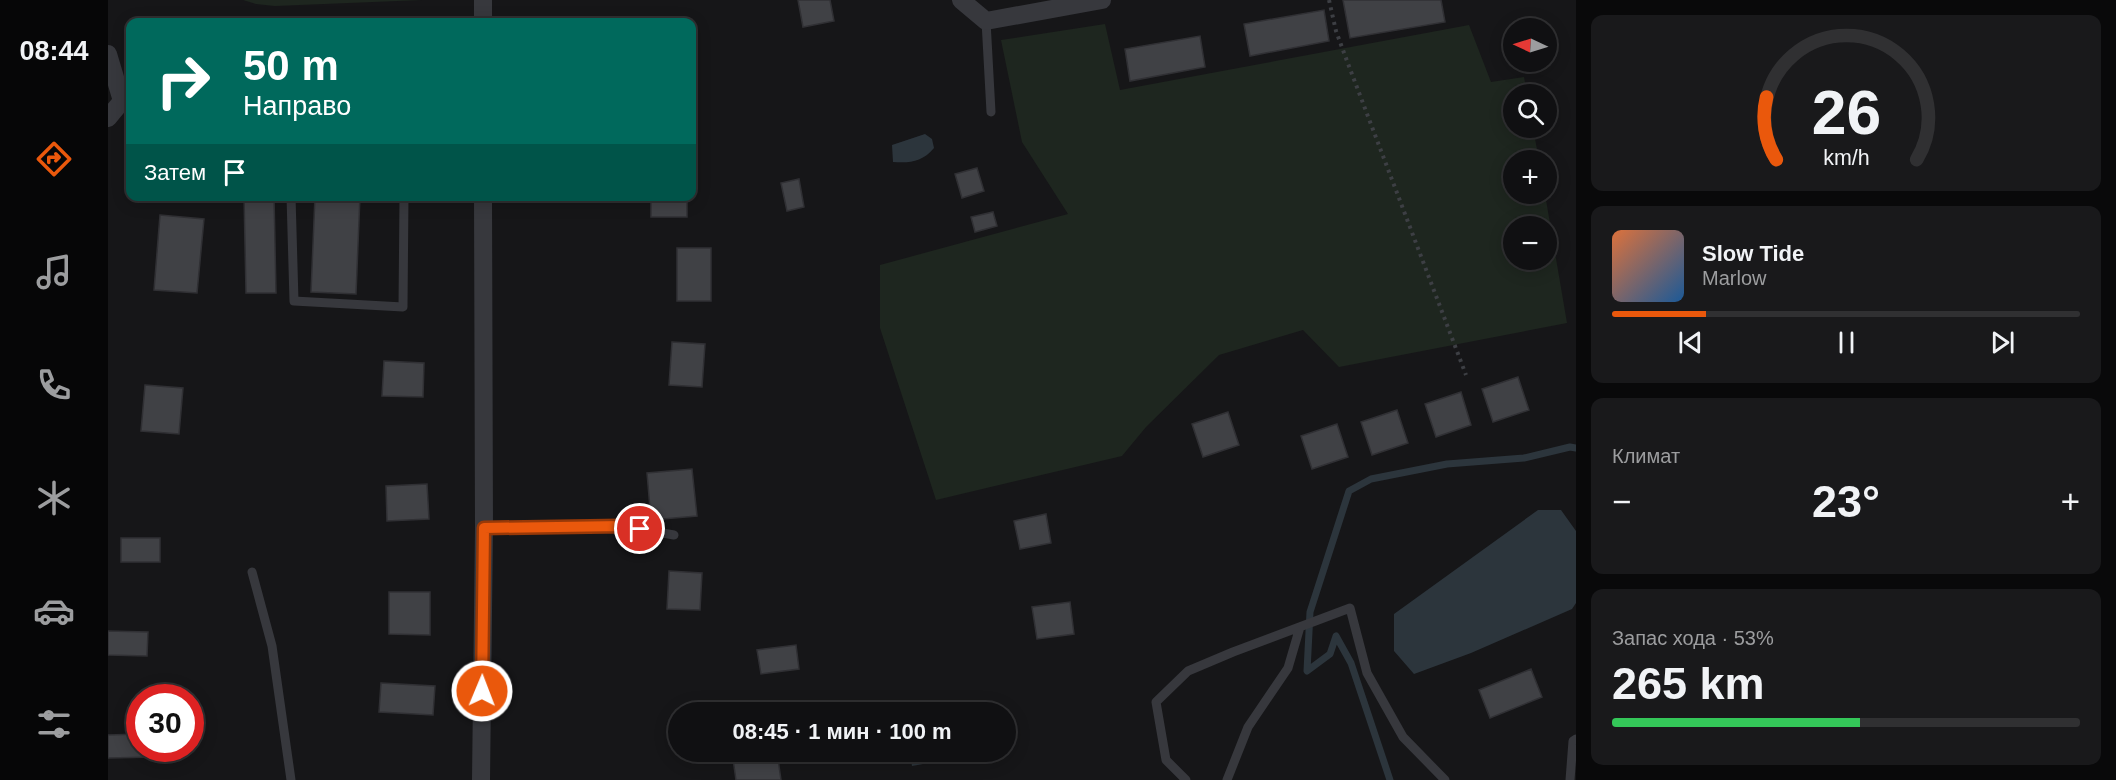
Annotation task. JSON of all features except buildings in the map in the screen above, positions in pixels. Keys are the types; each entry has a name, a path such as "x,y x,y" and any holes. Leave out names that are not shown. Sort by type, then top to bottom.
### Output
{"street":[{"path":"483,0 483,18"},
{"path":"961,0 986,21 1102,0"},
{"path":"108,54 122,101 108,118"},
{"path":"481,780 484,528 483,201"}],"lane":[{"path":"986,21 991,112"},
{"path":"291,201 294,301 404,306 404,201"},
{"path":"484,528 622,526 674,535"},
{"path":"252,572 272,646 291,780"},
{"path":"1186,780 1166,760 1156,702 1188,671 1350,608 1367,673 1403,737 1445,780"},
{"path":"1227,780 1248,727 1288,668 1300,627"},
{"path":"1570,780 1573,741 1576,739"}],"path":[{"path":"1329,0 1336,31 1347,62 1466,375"}],"shaded area":[{"path":"243,0 422,0 275,6"},
{"path":"1105,24 1120,90 1469,25 1491,82 1524,77 1525,84 1503,84 1503,138 1535,138 1537,150 1503,150 1503,204 1547,204 1549,216 1503,216 1503,270 1557,270 1557,264 1567,323 1339,367 1303,330 1219,355 1146,427 1122,456 936,500 880,328 880,265 1068,214 1022,142 1001,40"},
{"path":"925,134 932,139 934,148 930,153 916,161 893,162 892,145"},
{"path":"1538,510 1561,510 1576,531 1576,603 1572,609 1471,653 1414,674 1394,651 1394,614"},
{"path":"911,762 934,762 912,766"}],"waterway":[{"path":"1390,780 1351,663 1336,636 1330,654 1307,671 1310,612 1349,491 1371,479 1447,464 1524,458 1570,447 1576,448"}],"route":[{"path":"482,691 484,528 622,526 640,529"}]}
